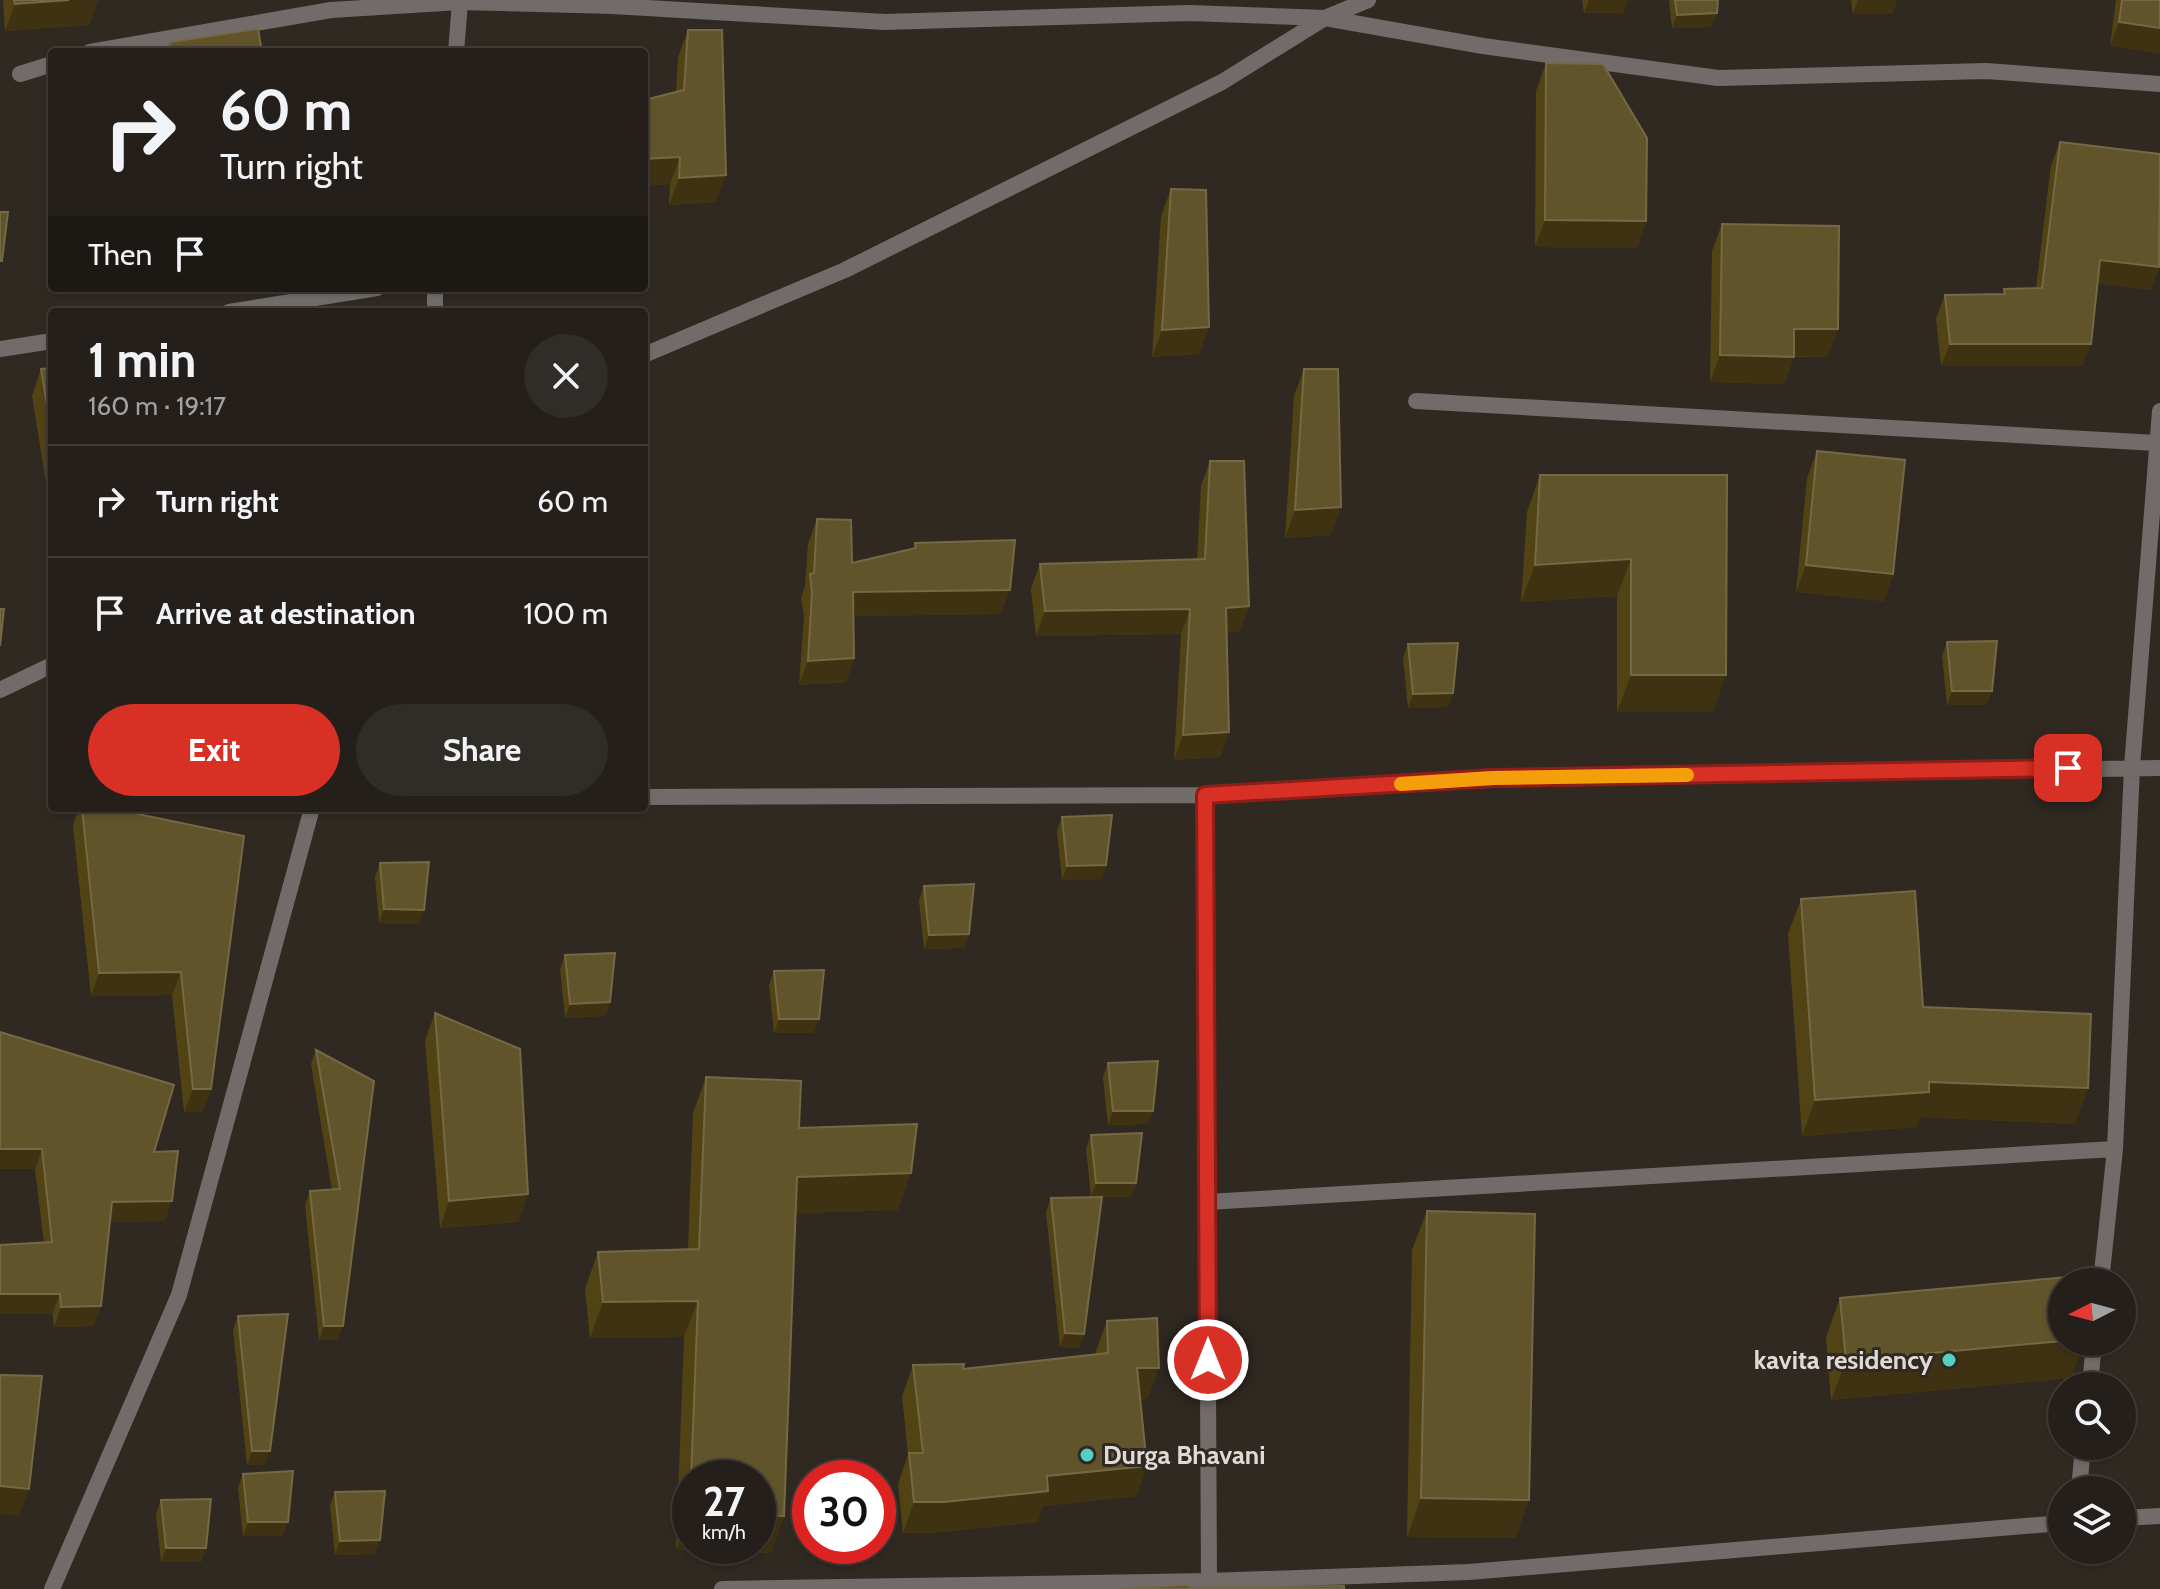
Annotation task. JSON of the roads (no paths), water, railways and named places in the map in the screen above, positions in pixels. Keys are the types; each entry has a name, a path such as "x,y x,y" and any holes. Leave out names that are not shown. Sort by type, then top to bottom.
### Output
{"street":[{"path":"1074,17 1077,0"},
{"path":"648,353 859,263 1222,82 1325,18 1368,0"},
{"path":"456,48 460,2"},
{"path":"113,48 331,10 460,2 613,6 885,22 1189,13 1325,18 1483,46 1718,78 1986,71 2160,84"},
{"path":"20,74 48,65"},
{"path":"254,308 352,292"},
{"path":"0,349 48,342"},
{"path":"1416,401 2156,443"},
{"path":"2102,1268 2115,1149 2132,767 2160,411"},
{"path":"0,690 48,667"},
{"path":"648,797 1205,795 1493,778 2160,768"},
{"path":"1205,795 1209,1581"},
{"path":"52,1589 179,1295 311,812"},
{"path":"1207,1202 2115,1149"},
{"path":"2136,1517 2160,1516"},
{"path":"722,1589 1209,1581 1469,1581 2048,1524"}],"place":[{"name":"kavita residency","path":"1949,1360"},
{"name":"Durga Bhavani","path":"1087,1455"}]}
